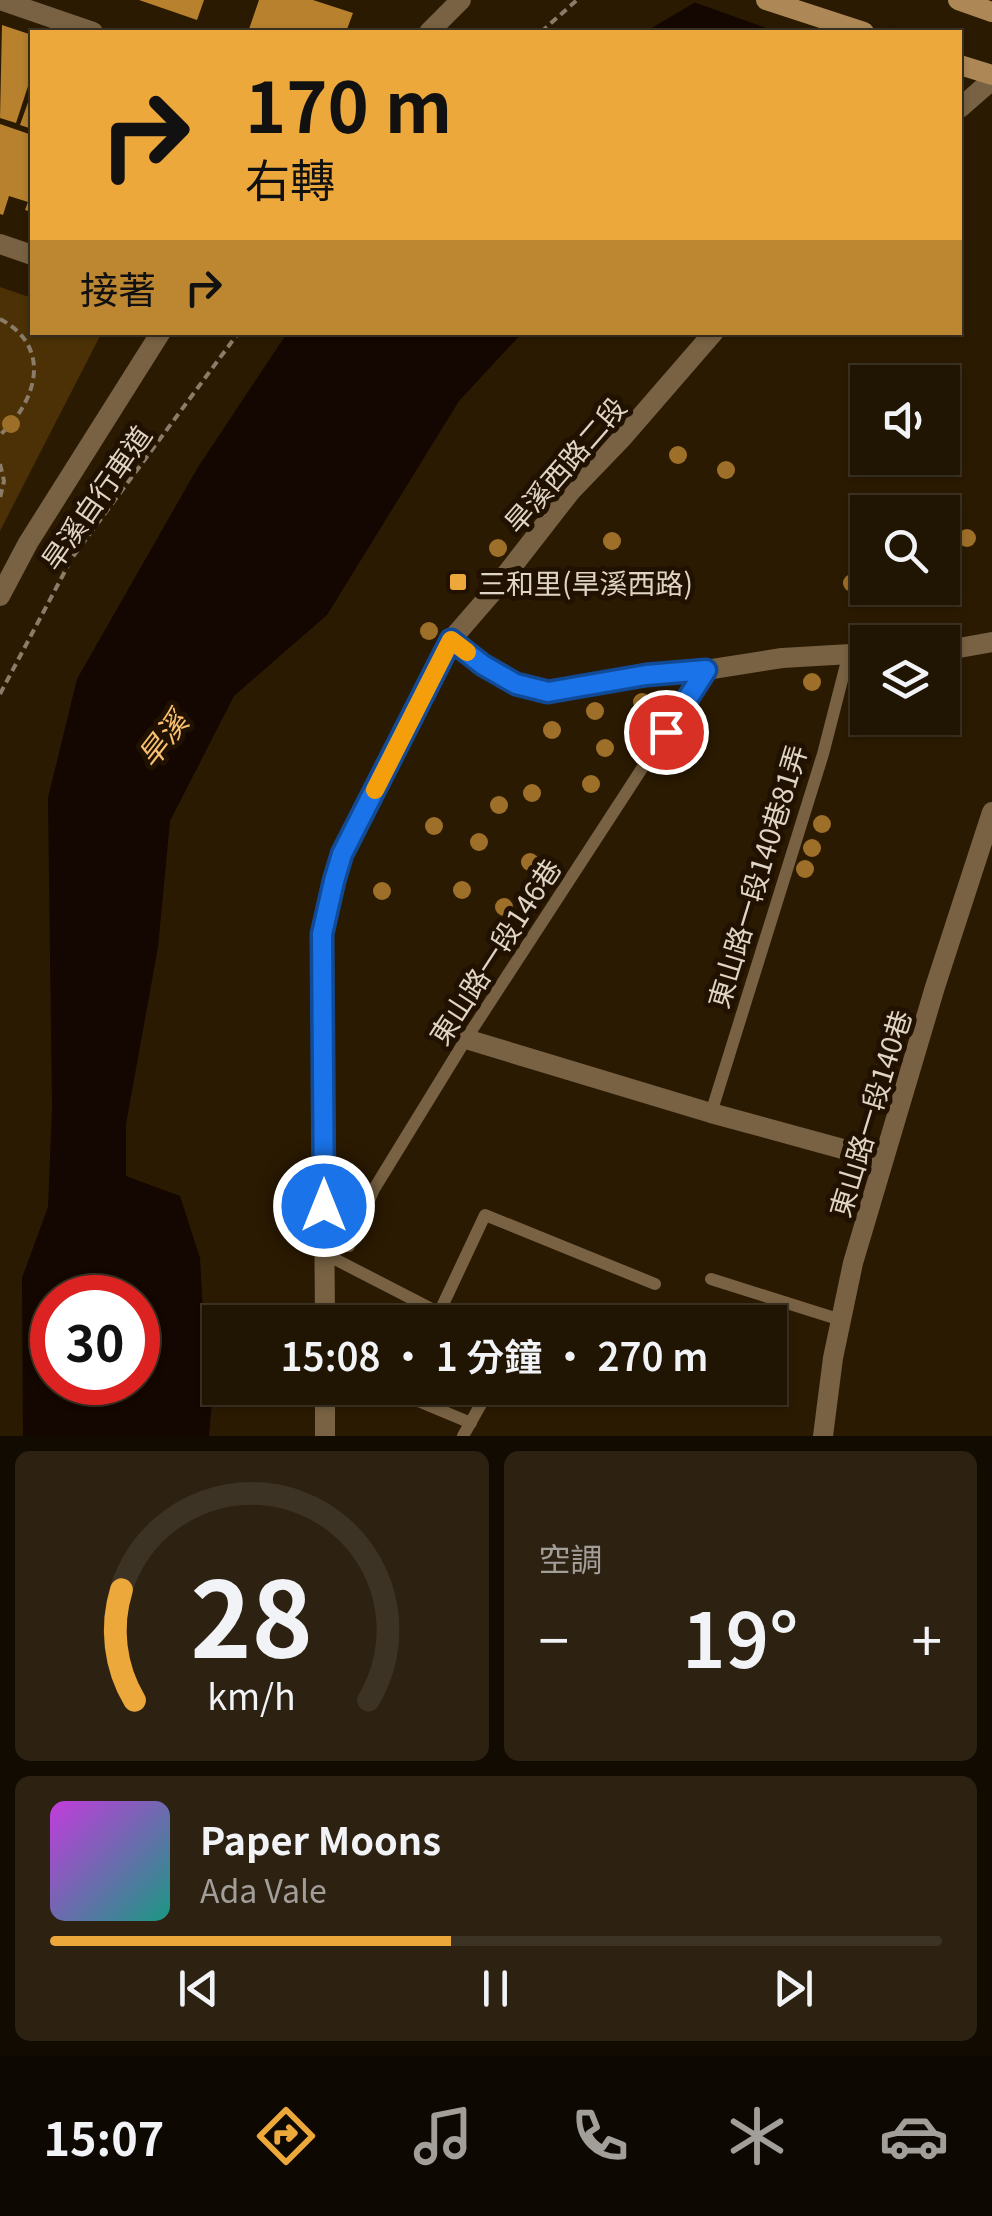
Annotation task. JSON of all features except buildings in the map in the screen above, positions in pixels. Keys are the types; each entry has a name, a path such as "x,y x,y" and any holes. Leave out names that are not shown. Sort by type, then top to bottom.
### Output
{"main road":[{"path":"766,0 858,30"},
{"path":"958,0 992,12"},
{"path":"962,66 992,78"}],"street":[{"path":"0,0 87,30"},
{"path":"431,30 461,0"},
{"path":"962,106 992,78"},
{"path":"0,244 30,254"},
{"path":"0,596 28,542 159,335"},
{"name":"旱溪西路二段","path":"325,1305 322,934 342,854 451,640 571,491 624,437 711,335"},
{"path":"451,640 516,684 548,692 646,675 850,654"},
{"path":"960,648 992,642"},
{"name":"東山路一段140巷","path":"823,1436 833,1358 853,1263 992,812"},
{"path":"466,1039 883,1160"},
{"path":"325,1405 325,1436"}],"lane":[{"name":"東山路一段146巷","path":"324,1249 350,1246 374,1189 466,1039 706,670"},
{"name":"東山路一段140巷81弄","path":"711,1113 850,676"},
{"path":"442,1305 485,1215 655,1284"},
{"path":"324,1249 424,1305"},
{"path":"711,1279 841,1320"},
{"path":"419,1405 467,1430 481,1405"}],"path":[{"path":"542,30 576,0"},
{"path":"0,319 24,340 30,352 34,385 20,414 0,434"},
{"name":"旱溪自行車道","path":"0,694 72,558 237,335"},
{"path":"0,464 4,481 0,498"}],"shaded area":[{"path":"0,287 30,297 30,335 100,335 0,531"}],"water":[{"path":"699,0 866,30 648,30"},
{"name":"旱溪","path":"286,335 520,335 459,401 327,615 234,696 170,821 158,947 126,1124 126,1176 180,1196 200,1258 202,1405 212,1405 209,1436 23,1436 22,1278 48,1207 52,1108 48,798 77,679 198,467"}],"pier":[{"path":"688,0 921,0 887,30 771,30"}],"slow traffic":[{"path":"375,790 451,640 467,652"}],"place":[{"name":"三和里(旱溪西路)","path":"458,582"}],"route":[{"path":"324,1206 322,934 342,854 451,640 516,684 548,692 646,675 706,670 666,732"}]}
